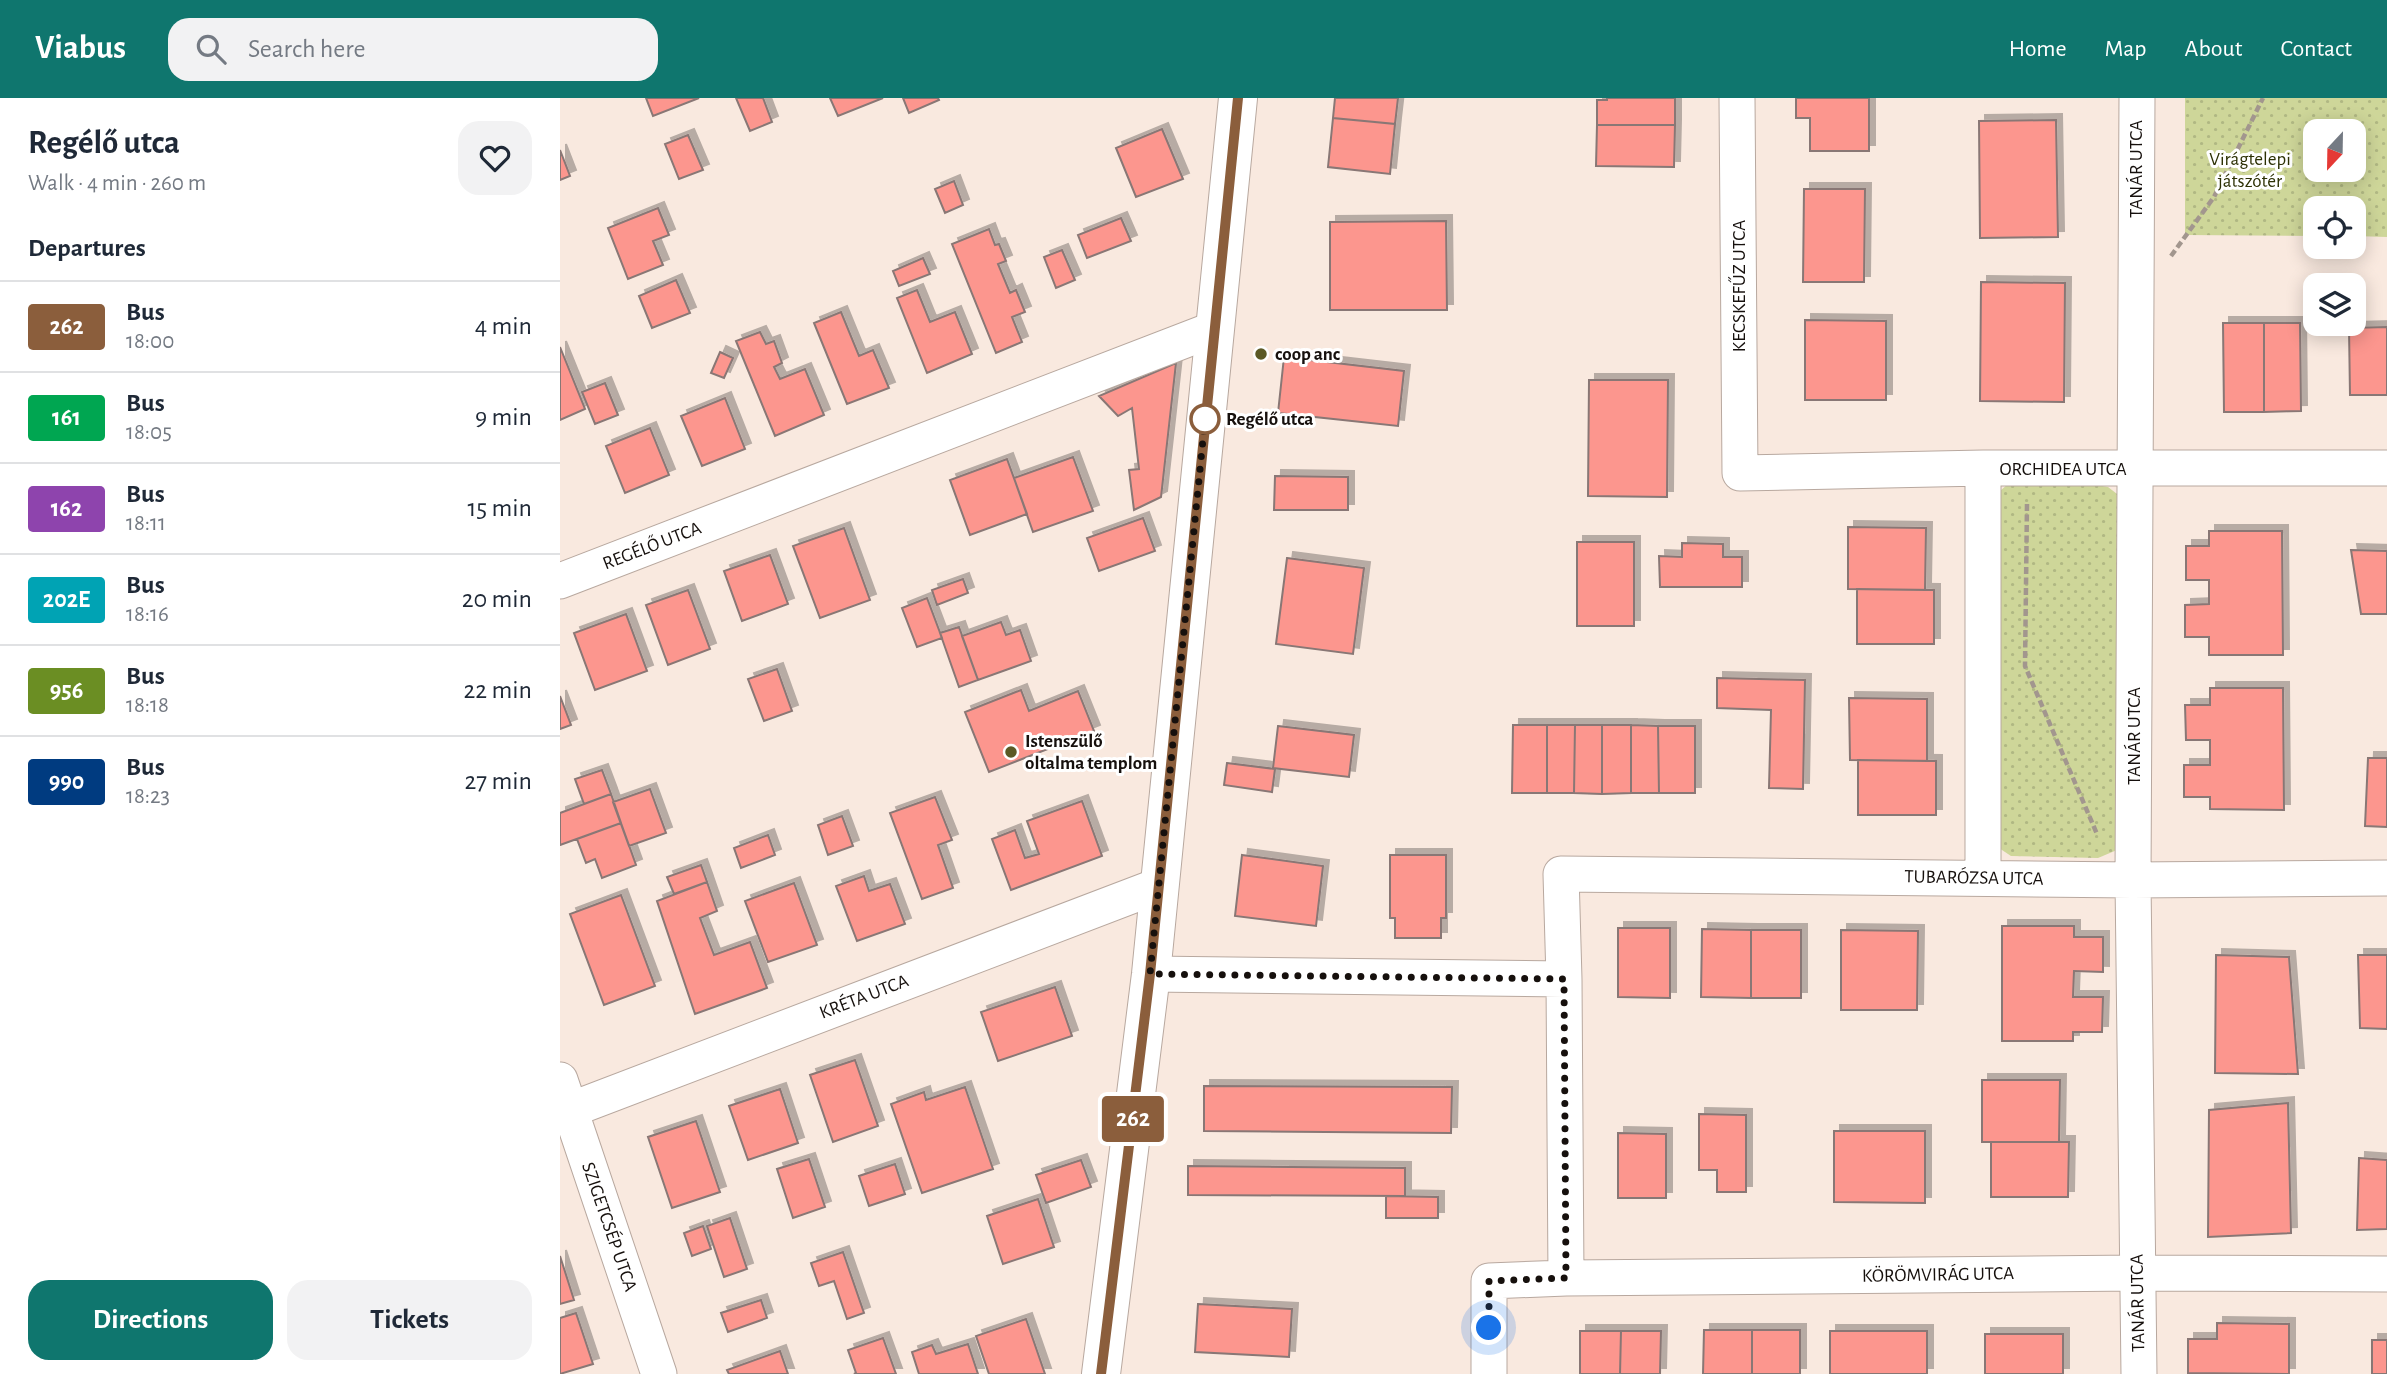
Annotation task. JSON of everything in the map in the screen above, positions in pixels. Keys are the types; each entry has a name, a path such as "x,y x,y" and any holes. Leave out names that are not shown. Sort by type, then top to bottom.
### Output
{"main road":[{"path":"1101,1374 1160,885 1238,98"}],"street":[{"name":"KECSKEFŰZ UTCA","path":"1737,98 1740,473"},
{"name":"TANÁR UTCA","path":"2137,98 2133,880 2139,1374"},
{"name":"REGÉLŐ UTCA","path":"560,581 1214,329"},
{"name":"ORCHIDEA UTCA","path":"1740,473 1983,468 2387,468"},
{"path":"1983,468 1983,877"},
{"name":"TUBARÓZSA UTCA","path":"1564,979 1561,874 2133,880 2387,878"},
{"name":"KRÉTA UTCA","path":"565,1095 1160,885"},
{"path":"1150,974 1564,979 1566,1278"},
{"name":"SZIGETCSÉP UTCA","path":"565,1095 659,1374"},
{"name":"KÖRÖMVIRÁG UTCA","path":"1489,1374 1489,1281 2137,1273 2387,1275"}],"path":[{"path":"2135,300 2173,254 2214,197 2263,98"},
{"path":"2027,469 2025,666 2106,855 2133,880"}],"green space":[{"name":"Virágtelepi játszótér","path":"2185,98 2387,98 2387,237 2366,236 2366,196 2303,196 2303,236 2185,235"},
{"path":"2008,484 2097,485 2108,487 2121,497 2117,850 2098,858 2011,856 1996,846 2000,491"}],"building":[{"path":"646,98 699,98 653,116"},
{"path":"736,98 763,98 772,122 750,131"},
{"path":"830,98 883,98 838,116"},
{"path":"903,98 938,98 939,100 909,113"},
{"path":"1335,98 1398,98 1395,124 1333,118"},
{"path":"1675,98 1675,125 1597,125 1597,100"},
{"path":"1796,98 1869,98 1869,151 1810,151 1810,118 1796,118"},
{"path":"1333,118 1395,124 1390,174 1328,167"},
{"path":"2056,120 2058,237 1980,238 1979,121"},
{"path":"1597,125 1675,125 1674,167 1596,166"},
{"path":"1162,129 1183,179 1136,197 1116,148"},
{"path":"688,135 703,170 679,179 665,144"},
{"path":"560,150 570,176 560,180"},
{"path":"954,181 963,205 945,213 935,189"},
{"path":"1804,189 1865,189 1864,282 1803,282"},
{"path":"658,208 669,235 653,241 663,265 628,279 608,228"},
{"path":"1121,218 1131,241 1087,258 1078,235"},
{"path":"1446,221 1447,310 1330,310 1330,222"},
{"path":"989,229 995,245 999,244 1006,261 998,264 1010,293 1016,290 1025,312 1012,317 1022,342 996,353 952,244"},
{"path":"1062,250 1075,280 1056,288 1044,257"},
{"path":"923,258 930,274 899,286 893,271"},
{"path":"676,280 690,313 652,328 639,296"},
{"path":"1981,282 2065,283 2064,402 1980,401"},
{"path":"917,290 930,322 955,312 972,354 927,373 897,298"},
{"path":"841,312 859,356 873,350 889,388 847,404 814,323"},
{"path":"1805,320 1886,321 1886,400 1805,400"},
{"path":"2223,323 2264,323 2264,412 2224,412"},
{"path":"2264,323 2300,323 2301,411 2264,412"},
{"path":"2387,327 2387,395 2350,395 2349,336 2366,336 2366,328"},
{"path":"760,332 766,344 774,341 782,363 774,367 780,379 805,369 824,415 775,436 736,341"},
{"path":"560,347 585,409 560,420"},
{"path":"720,352 733,358 724,378 711,373"},
{"path":"1284,357 1404,371 1398,426 1278,413"},
{"path":"1176,363 1161,497 1134,510 1129,470 1139,469 1132,408 1118,416 1099,396"},
{"path":"1589,380 1668,380 1667,497 1588,496"},
{"path":"605,383 618,415 595,424 582,392"},
{"path":"725,398 745,449 702,466 681,416"},
{"path":"650,428 669,475 625,493 606,446"},
{"path":"1073,457 1093,511 1033,532 1014,478"},
{"path":"1007,459 1027,514 970,535 950,480"},
{"path":"1275,476 1348,477 1348,510 1274,510"},
{"path":"1143,518 1155,551 1099,571 1087,538"},
{"path":"1848,527 1926,528 1925,590 1848,589"},
{"path":"844,528 870,600 820,618 793,546"},
{"path":"2209,531 2282,531 2283,655 2209,655 2209,637 2185,637 2185,605 2209,604 2209,580 2186,580 2186,546 2209,546"},
{"path":"1577,542 1634,542 1634,626 1577,626"},
{"path":"1682,543 1723,544 1723,557 1742,557 1742,587 1660,587 1659,556 1682,557"},
{"path":"2351,550 2387,551 2387,614 2361,614"},
{"path":"770,555 788,604 742,621 724,571"},
{"path":"1287,558 1364,568 1353,654 1276,644"},
{"path":"963,579 968,593 937,605 932,590"},
{"path":"1857,589 1934,590 1934,644 1857,644"},
{"path":"688,590 710,649 668,665 646,605"},
{"path":"927,598 942,638 917,647 902,608"},
{"path":"626,614 647,671 595,690 574,633"},
{"path":"1001,622 1006,635 1020,630 1031,661 978,680 962,636"},
{"path":"959,627 978,680 959,687 940,633"},
{"path":"777,669 792,711 764,721 748,679"},
{"path":"1717,678 1805,680 1803,789 1769,788 1771,710 1717,708"},
{"path":"2210,688 2283,688 2284,810 2210,809 2210,797 2184,797 2184,765 2210,765 2210,740 2186,740 2185,705 2210,705"},
{"name":"Istenszülő oltalma templom","path":"1021,690 1029,711 1078,691 1094,731 989,772 965,712"},
{"path":"560,696 571,725 560,729"},
{"path":"1849,698 1927,699 1927,761 1850,760"},
{"path":"1513,725 1547,725 1547,793 1512,793"},
{"path":"1547,725 1575,725 1574,793 1547,793"},
{"path":"1575,725 1602,725 1602,794 1574,793"},
{"path":"1602,725 1631,725 1631,793 1602,794"},
{"path":"1631,725 1658,726 1659,793 1631,793"},
{"path":"1278,726 1354,735 1349,777 1273,768"},
{"path":"1658,726 1695,726 1695,793 1659,793"},
{"path":"2368,758 2387,758 2387,827 2365,826"},
{"path":"1858,760 1936,761 1936,815 1858,815"},
{"path":"1227,763 1275,769 1272,792 1224,785"},
{"path":"602,770 611,794 584,804 575,779"},
{"path":"650,789 666,833 629,846 613,802"},
{"path":"611,794 621,823 560,845 560,813"},
{"path":"935,797 952,840 938,845 953,888 922,899 890,813"},
{"path":"1082,801 1102,856 1011,890 992,839 1015,830 1025,858 1039,854 1027,821"},
{"path":"842,816 853,846 828,855 818,825"},
{"path":"621,823 636,865 602,878 595,859 586,863 577,839"},
{"path":"768,835 775,855 741,868 734,848"},
{"path":"1242,855 1323,866 1316,926 1235,916"},
{"path":"1390,855 1446,855 1446,918 1441,918 1441,938 1395,938 1395,918 1390,918"},
{"path":"701,865 707,882 674,894 667,877"},
{"path":"864,876 869,891 890,884 905,924 857,941 836,886"},
{"path":"707,882 717,911 700,918 714,955 750,942 767,988 695,1014 657,901"},
{"path":"794,883 817,945 768,962 745,901"},
{"path":"621,895 655,986 604,1005 570,914"},
{"path":"2002,926 2074,926 2074,937 2103,937 2103,972 2074,971 2073,997 2103,997 2102,1032 2073,1032 2073,1041 2002,1041"},
{"path":"1618,928 1670,928 1670,998 1618,997"},
{"path":"1702,929 1751,930 1751,998 1701,997"},
{"path":"1751,930 1801,930 1801,998 1751,998"},
{"path":"1841,930 1918,931 1917,1010 1841,1010"},
{"path":"2216,955 2289,957 2298,1074 2215,1073"},
{"path":"2358,955 2387,955 2387,1029 2360,1028"},
{"path":"1055,987 1072,1036 998,1061 981,1012"},
{"path":"855,1060 878,1126 833,1142 810,1075"},
{"path":"1982,1080 2060,1080 2059,1142 1982,1142"},
{"path":"1204,1086 1452,1087 1451,1133 1204,1131"},
{"path":"965,1087 993,1169 922,1193 891,1104 924,1092 926,1100"},
{"path":"780,1089 798,1143 748,1160 729,1106"},
{"path":"2288,1103 2291,1233 2208,1237 2209,1110"},
{"path":"1699,1114 1746,1115 1746,1192 1717,1192 1717,1170 1699,1170"},
{"path":"696,1121 720,1192 672,1208 648,1137"},
{"path":"1834,1131 1925,1131 1925,1203 1834,1202"},
{"path":"1618,1133 1666,1134 1666,1198 1618,1198"},
{"path":"1991,1142 2069,1142 2068,1197 1991,1197"},
{"path":"2359,1158 2387,1160 2387,1229 2357,1230"},
{"path":"809,1159 825,1207 793,1218 777,1169"},
{"path":"1081,1160 1091,1187 1046,1203 1036,1175"},
{"path":"895,1164 905,1194 869,1206 859,1176"},
{"path":"1188,1166 1405,1168 1405,1196 1188,1195"},
{"path":"1386,1196 1438,1197 1438,1218 1386,1218"},
{"path":"1038,1199 1054,1247 1003,1264 987,1216"},
{"path":"730,1218 747,1269 724,1277 707,1226"},
{"path":"703,1226 711,1249 692,1256 684,1233"},
{"path":"843,1252 864,1313 847,1319 834,1281 819,1286 811,1263"},
{"path":"560,1256 574,1300 560,1304"},
{"path":"761,1300 767,1318 728,1332 721,1313"},
{"path":"1198,1304 1292,1309 1289,1357 1195,1352"},
{"path":"576,1313 593,1364 560,1374 560,1318"},
{"path":"1026,1319 1045,1374 989,1374 976,1336"},
{"path":"2217,1323 2289,1324 2289,1374 2188,1373 2188,1339 2217,1339"},
{"path":"1704,1330 1752,1330 1752,1374 1703,1374"},
{"path":"1752,1330 1800,1330 1800,1374 1752,1374"},
{"path":"1580,1331 1621,1331 1620,1374 1580,1374"},
{"path":"1621,1331 1661,1331 1660,1374 1620,1374"},
{"path":"1830,1331 1927,1331 1927,1374 1830,1374"},
{"path":"1985,1334 2063,1334 2063,1374 1985,1374"},
{"path":"883,1338 896,1374 854,1374 856,1373 848,1350"},
{"path":"2372,1340 2387,1340 2387,1374 2372,1374"},
{"path":"968,1344 978,1374 919,1374 912,1352 932,1345 936,1354"},
{"path":"780,1351 788,1374 729,1374 727,1370"}],"bus line":[{"name":"262","path":"1101,1374 1150,974 1238,98"}],"place":[{"name":"coop anc","path":"1261,354"},
{"name":"Regélő utca","path":"1205,419"},
{"name":"Istenszülő oltalma templom","path":"1011,752"}],"route":[{"path":"1205,419 1150,974 1564,979 1566,1278 1489,1281 1489,1328"}]}
